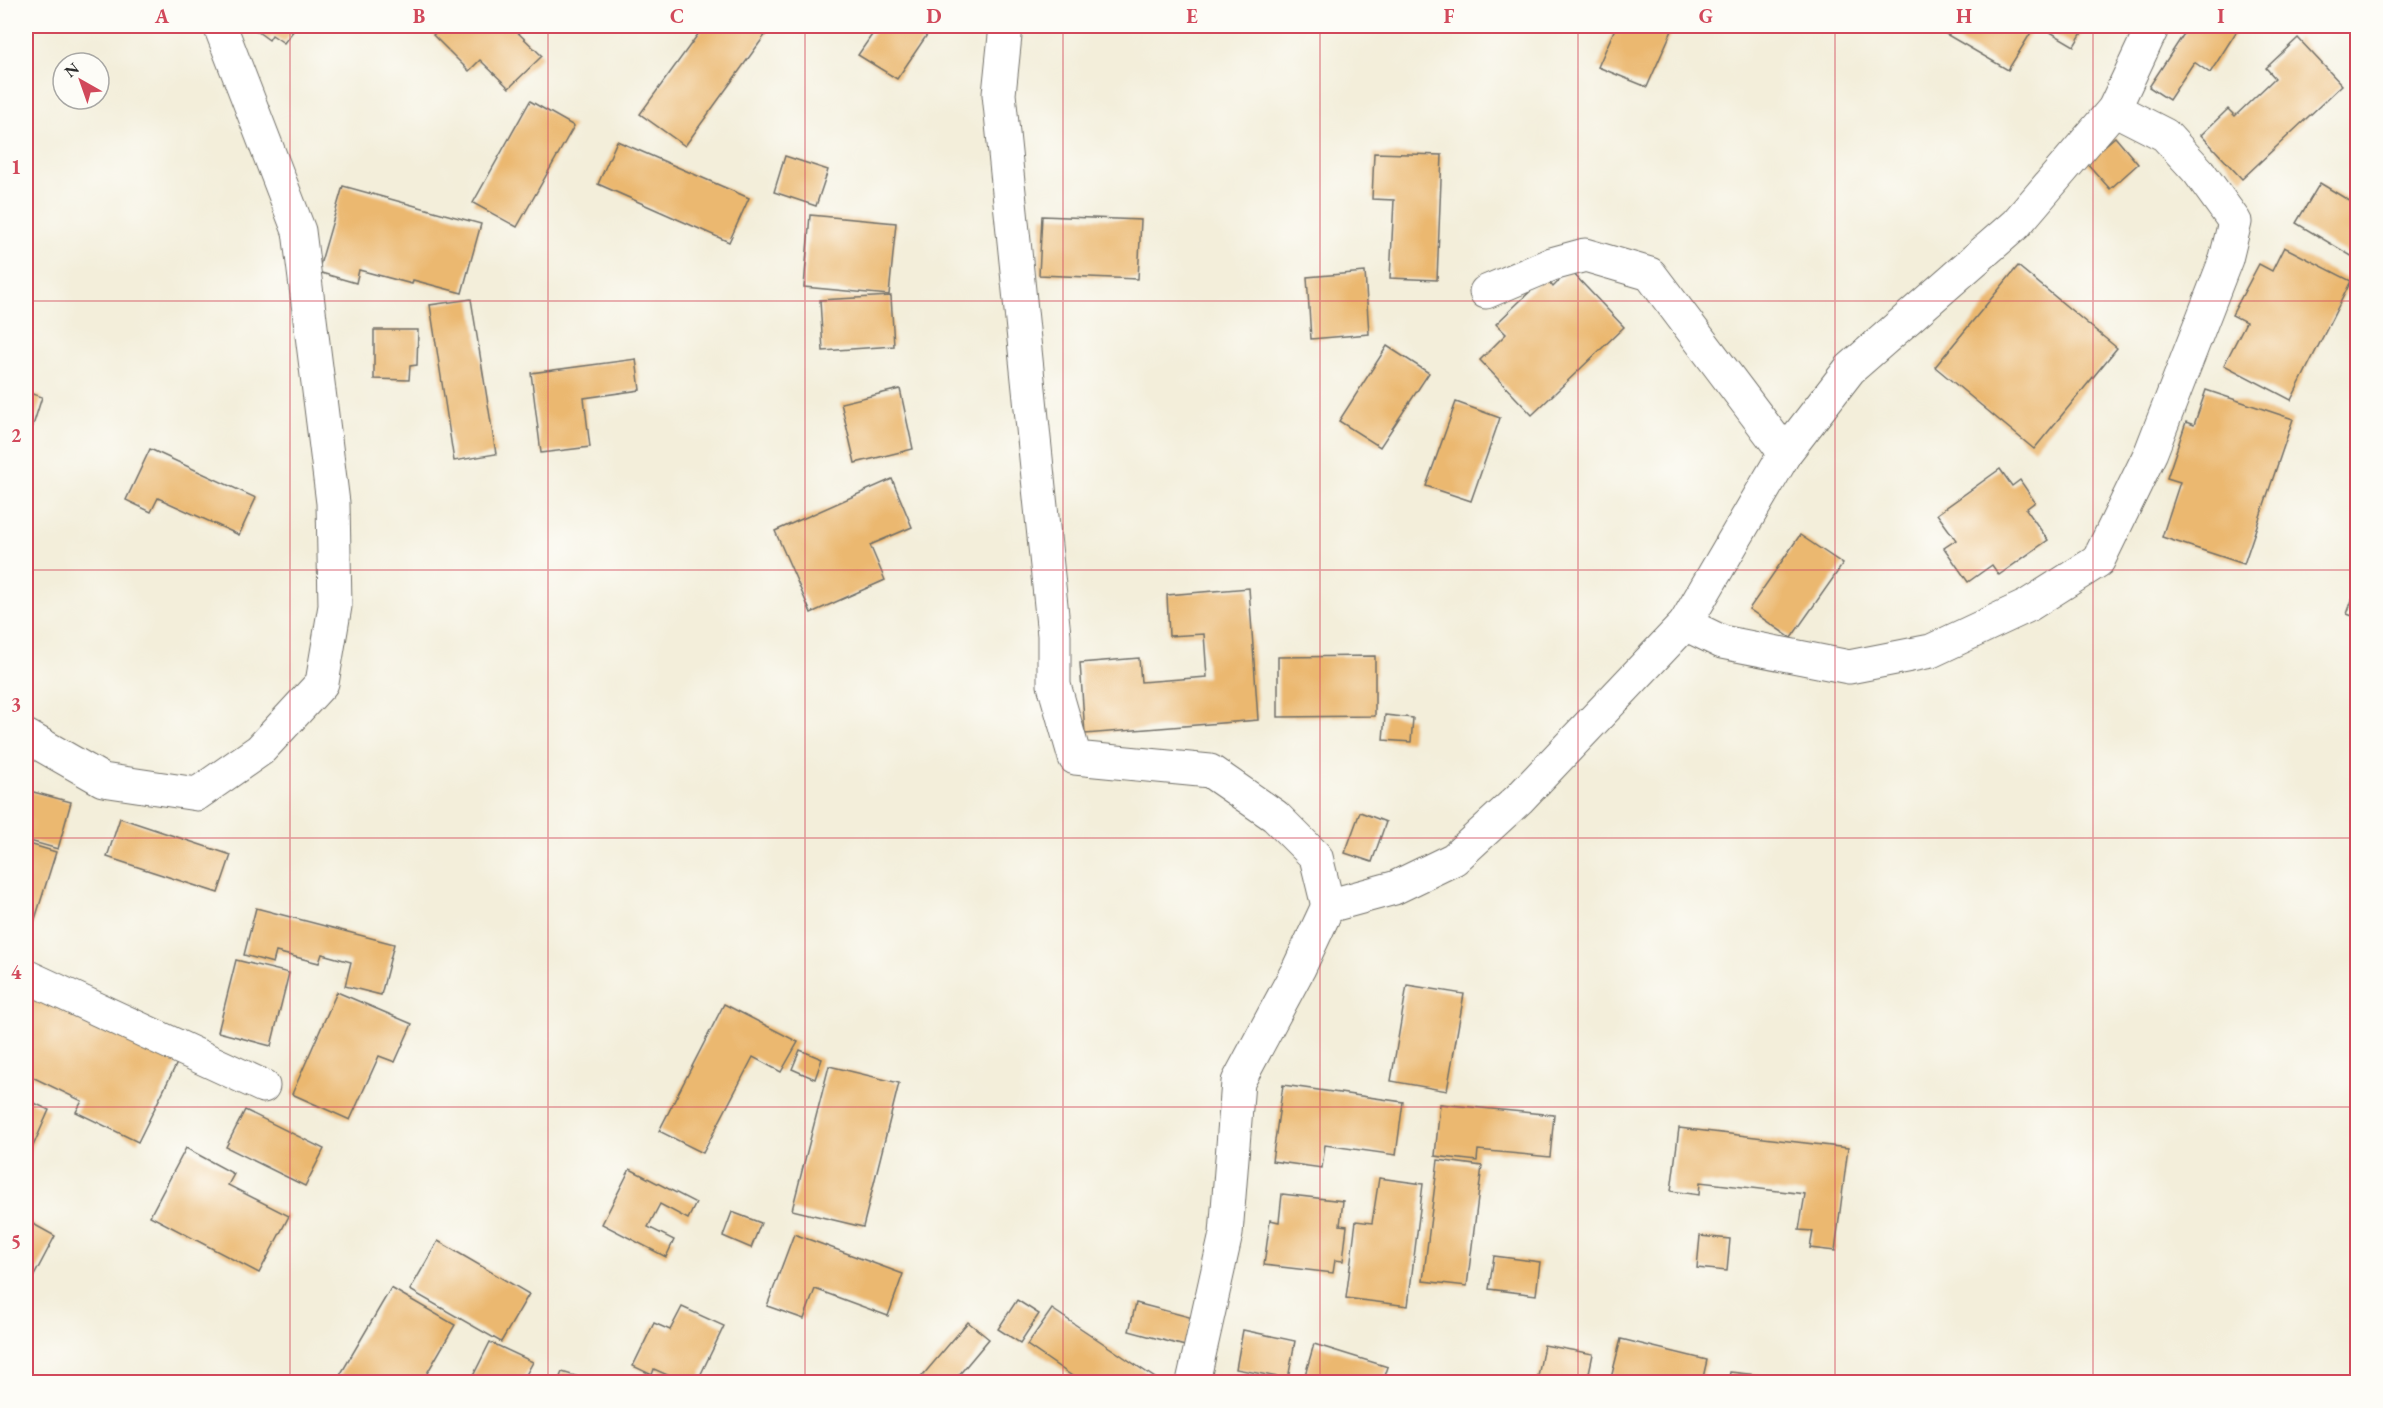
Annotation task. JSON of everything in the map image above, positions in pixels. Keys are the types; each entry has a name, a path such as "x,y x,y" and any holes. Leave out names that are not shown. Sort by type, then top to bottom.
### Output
{"street":[{"path":"26,736 103,780 197,794 260,750 322,683 335,606 333,502 299,231 220,26"},
{"path":"1006,26 999,94 1054,635 1054,685 1075,758 1210,771 1275,816 1316,857 1328,906 1299,968 1238,1082 1226,1234 1193,1383"},
{"path":"1328,906 1394,888 1454,859 1519,799 1685,624 1785,453 1850,369 2016,224 2114,109 2153,26"},
{"path":"1685,624 1722,642 1849,667 1931,651 2027,606 2098,561 2151,452 2226,259 2235,222 2199,172 2165,135 2114,109"},
{"path":"1486,292 1552,264 1585,255 1650,274 1785,453"},
{"path":"26,976 262,1086"}],"building":[{"path":"250,26 297,26 284,43 272,35 269,40"},
{"path":"442,26 511,26 542,56 509,88 480,60 469,71 433,35"},
{"path":"704,26 771,27 685,146 640,114"},
{"path":"878,26 933,26 897,79 858,55"},
{"path":"1616,26 1674,26 1647,87 1598,67"},
{"path":"1932,26 2035,26 2008,70"},
{"path":"2040,26 2086,26 2074,46"},
{"path":"2189,26 2240,26 2210,73 2194,62 2169,100 2149,87"},
{"path":"2298,38 2342,85 2242,179 2201,135 2228,109 2235,116 2275,78 2266,68"},
{"path":"530,101 574,126 517,227 473,203"},
{"path":"2115,137 2138,164 2110,189 2086,162"},
{"path":"617,141 749,198 729,242 598,184"},
{"path":"1374,153 1442,155 1437,280 1390,278 1394,200 1372,199"},
{"path":"785,156 828,170 816,206 774,192"},
{"path":"2320,183 2358,206 2358,260 2296,223"},
{"path":"343,186 481,224 462,293 413,280 412,284 359,270 356,283 318,272"},
{"path":"810,215 896,223 889,295 804,287"},
{"path":"1042,216 1141,220 1138,279 1039,275"},
{"path":"2284,247 2351,281 2291,400 2224,365 2246,322 2232,315 2259,264 2272,271"},
{"path":"2018,266 2117,348 2034,449 1935,367"},
{"path":"1570,270 1624,327 1532,415 1480,360 1506,334 1496,324 1545,277 1553,287"},
{"path":"1365,272 1369,334 1311,339 1307,277"},
{"path":"891,296 894,346 823,351 820,300"},
{"path":"471,299 496,454 454,461 430,305"},
{"path":"374,330 418,330 417,365 410,366 409,380 374,379"},
{"path":"1387,346 1429,373 1380,447 1339,421"},
{"path":"636,359 640,390 584,398 590,447 541,453 531,373"},
{"path":"900,389 913,449 855,463 841,403"},
{"path":"2206,390 2293,419 2244,564 2162,537 2180,482 2167,478 2186,422 2194,425"},
{"path":"26,392 42,397 30,435 26,434"},
{"path":"1456,402 1500,418 1471,501 1426,486"},
{"path":"150,449 256,498 239,535 158,498 151,512 126,500"},
{"path":"2000,469 2012,486 2020,480 2035,502 2026,509 2048,540 1999,575 1992,565 1968,582 1944,548 1956,540 1937,514"},
{"path":"892,479 912,527 870,545 885,580 811,613 775,531"},
{"path":"1800,535 1843,564 1791,638 1749,609"},
{"path":"2358,583 2358,618 2347,614"},
{"path":"1249,588 1258,720 1085,734 1080,663 1139,658 1141,682 1207,677 1204,634 1169,636 1167,595"},
{"path":"1375,656 1375,716 1278,717 1278,657"},
{"path":"1385,715 1413,718 1411,742 1383,740"},
{"path":"26,790 71,802 58,849 26,840"},
{"path":"1360,812 1386,822 1372,862 1345,853"},
{"path":"120,818 231,855 218,893 107,857"},
{"path":"26,843 56,852 26,948"},
{"path":"256,908 394,944 381,995 345,986 351,962 322,954 319,963 276,952 273,963 244,955"},
{"path":"236,960 289,973 271,1046 218,1032"},
{"path":"1407,985 1464,994 1447,1091 1391,1081"},
{"path":"31,992 177,1063 138,1142 76,1112 82,1101 26,1074 26,1048 33,1032 26,1029 26,1004"},
{"path":"337,992 412,1024 395,1062 379,1056 350,1120 292,1094"},
{"path":"724,1004 798,1042 781,1072 753,1057 703,1153 659,1131"},
{"path":"800,1050 822,1059 815,1079 792,1069"},
{"path":"829,1066 899,1083 863,1227 792,1210"},
{"path":"1283,1085 1403,1102 1396,1155 1325,1145 1322,1168 1272,1161"},
{"path":"26,1099 49,1110 26,1162"},
{"path":"1440,1104 1554,1115 1550,1157 1478,1150 1477,1161 1435,1156"},
{"path":"245,1110 324,1149 305,1186 226,1147"},
{"path":"1679,1128 1848,1148 1835,1251 1810,1248 1813,1231 1799,1230 1805,1194 1700,1182 1699,1195 1671,1191"},
{"path":"186,1148 234,1174 228,1185 289,1216 259,1273 150,1216"},
{"path":"1438,1160 1482,1166 1467,1286 1423,1281"},
{"path":"630,1169 696,1203 688,1219 660,1204 648,1227 674,1240 666,1257 602,1224"},
{"path":"1379,1178 1423,1184 1408,1306 1346,1298 1356,1221 1372,1223"},
{"path":"1282,1194 1343,1201 1340,1225 1347,1226 1343,1261 1335,1260 1333,1273 1264,1265 1270,1220 1279,1222"},
{"path":"732,1212 761,1223 751,1248 723,1236"},
{"path":"26,1220 55,1236 26,1291"},
{"path":"794,1234 903,1274 888,1316 815,1289 804,1319 767,1306"},
{"path":"1700,1236 1730,1239 1727,1271 1697,1268"},
{"path":"438,1241 529,1294 501,1342 410,1290"},
{"path":"1494,1256 1540,1262 1536,1295 1489,1289"},
{"path":"391,1288 455,1325 422,1382 336,1382"},
{"path":"1017,1300 1039,1314 1020,1343 998,1329"},
{"path":"1136,1303 1193,1318 1185,1346 1129,1331"},
{"path":"682,1307 724,1326 697,1382 683,1382 654,1369 652,1375 633,1366 654,1323 670,1330"},
{"path":"1052,1309 1161,1382 1081,1382 1027,1345"},
{"path":"968,1322 989,1339 953,1382 917,1382"},
{"path":"1243,1330 1295,1341 1288,1379 1236,1369"},
{"path":"1621,1339 1707,1360 1702,1382 1610,1382"},
{"path":"490,1342 533,1362 522,1382 470,1382"},
{"path":"1314,1344 1388,1367 1383,1382 1303,1382"},
{"path":"1544,1345 1593,1354 1587,1382 1537,1382"},
{"path":"562,1372 595,1382 558,1382"},
{"path":"1730,1372 1766,1376 1765,1382 1728,1382"}]}
